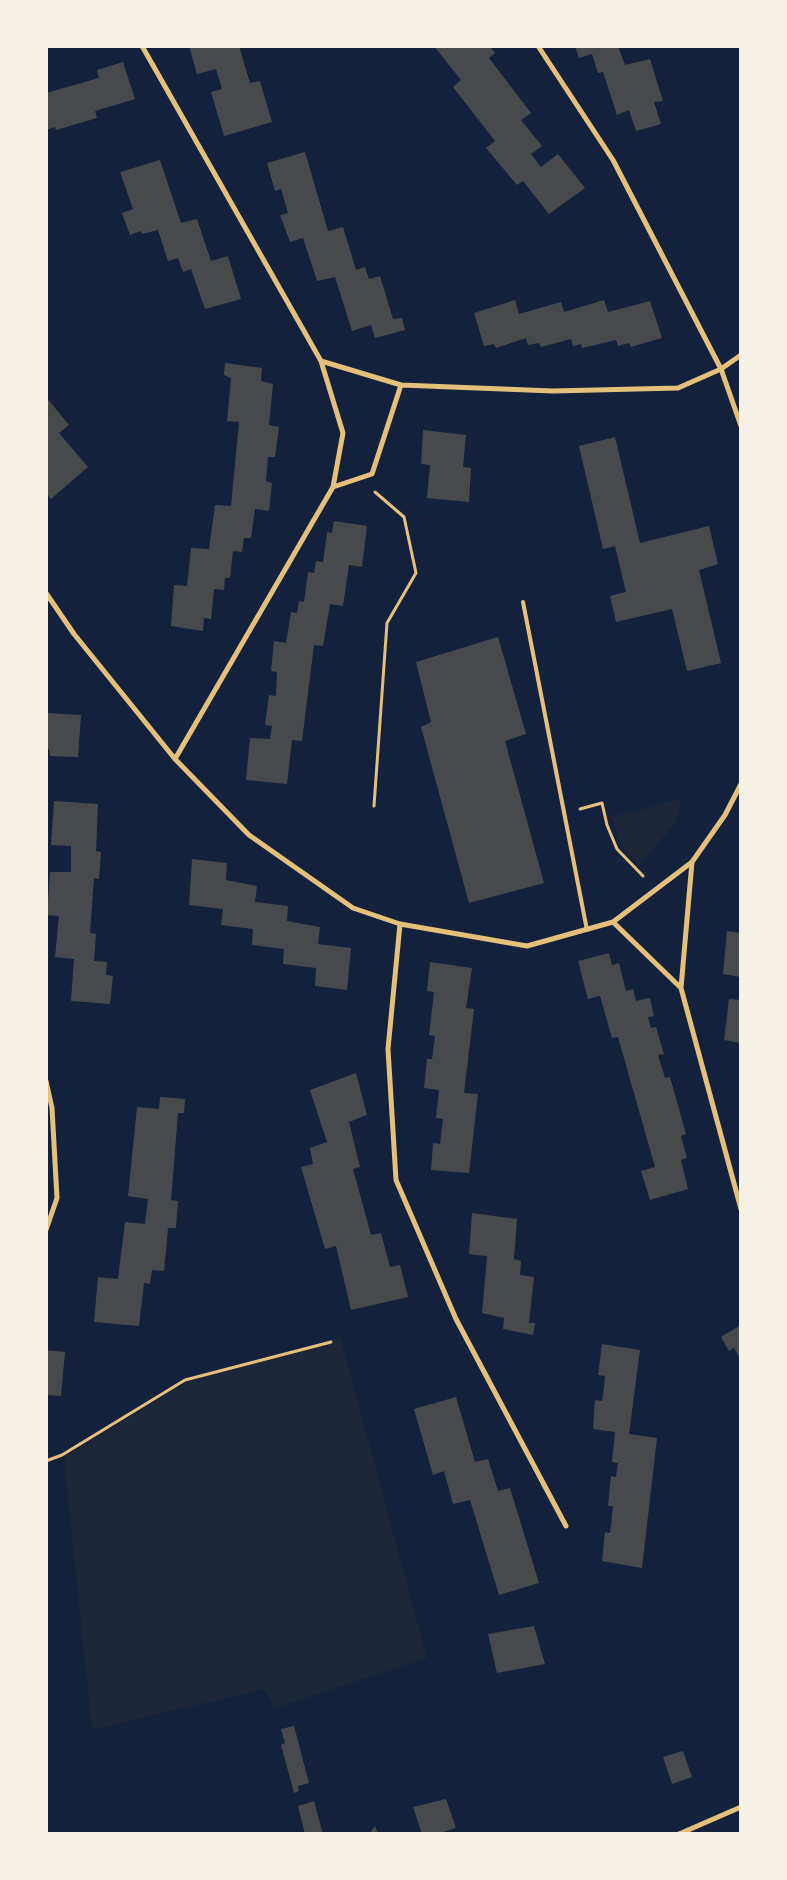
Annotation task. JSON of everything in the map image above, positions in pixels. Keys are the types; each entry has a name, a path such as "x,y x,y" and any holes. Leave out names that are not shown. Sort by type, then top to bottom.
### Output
{"street":[{"path":"142,46 321,361 343,433 333,487 175,758"},
{"path":"538,46 613,160 721,369 741,426"},
{"path":"321,361 401,385 553,391 678,388 721,369 741,356"},
{"path":"333,487 372,474 401,385"},
{"path":"46,593 74,634 175,758 249,835 353,908 400,924 527,946 614,922 692,862 725,815 741,784"},
{"path":"692,862 681,988 741,1209"},
{"path":"614,922 681,988"},
{"path":"400,924 388,1049 396,1180 456,1319 566,1526"},
{"path":"46,1081 52,1108 57,1198 46,1230"},
{"path":"679,1834 741,1806"}],"lane":[{"path":"523,602 587,930"}],"path":[{"path":"360,478 404,517 416,572 387,623 374,806"},
{"path":"588,807 602,804 607,825 617,849 658,888"},
{"path":"46,1461 62,1455 185,1380 331,1342"}],"shaded area":[{"path":"682,799 674,825 639,865 621,846 612,817"},
{"path":"340,1337 427,1658 275,1708 264,1689 92,1730 66,1477 66,1456 188,1381"}],"building":[{"path":"189,46 239,46 250,83 260,81 272,122 224,136 211,92 222,89 216,69 197,74"},
{"path":"434,46 490,46 495,53 489,58 531,113 521,120 542,146 531,154 541,167 558,154 585,188 549,214 523,181 517,185 486,148 495,141 453,87 461,80"},
{"path":"575,46 618,46 625,65 650,59 663,101 654,102 661,124 636,131 629,110 617,115 603,72 598,73 592,54 579,58"},
{"path":"123,62 135,99 95,111 97,118 56,130 55,127 46,130 46,103 48,103 46,93 99,78 97,70"},
{"path":"305,152 328,231 343,227 356,270 365,267 369,279 380,276 393,319 402,318 405,330 375,338 371,325 352,331 335,277 317,281 303,238 290,242 280,215 288,213 281,189 275,191 267,163"},
{"path":"160,160 181,223 197,219 211,261 228,256 241,299 205,309 191,269 183,272 178,258 168,261 158,230 142,234 141,231 130,235 122,213 133,209 120,172"},
{"path":"515,300 519,314 561,302 564,312 604,300 608,312 650,301 662,338 631,347 629,343 618,346 616,340 582,348 581,344 573,346 571,339 541,347 539,343 528,345 526,338 496,348 494,344 484,346 474,313"},
{"path":"225,363 262,368 261,381 273,384 269,425 279,427 275,457 268,457 266,481 272,483 269,511 255,509 251,538 244,538 242,552 233,551 230,578 225,578 224,590 214,589 211,619 204,618 203,631 171,626 174,585 187,586 191,548 209,549 215,505 231,506 239,422 227,421 231,378 224,375"},
{"path":"46,397 69,425 59,433 88,467 51,499 46,493"},
{"path":"423,430 466,435 463,467 471,468 469,502 427,498 430,465 421,464"},
{"path":"615,437 640,543 709,526 718,564 699,570 721,663 687,671 672,609 616,622 610,596 626,592 615,546 603,549 579,446"},
{"path":"334,521 367,526 362,567 349,565 343,606 330,604 323,646 314,645 302,741 292,740 287,784 246,780 250,738 270,739 272,726 265,725 269,695 276,696 277,672 271,671 274,641 286,643 291,612 297,613 299,601 304,602 308,572 314,573 316,561 323,562 327,532 332,533"},
{"path":"498,637 526,734 505,741 544,883 469,903 421,727 431,722 416,662"},
{"path":"46,713 81,715 78,757 50,756 49,749 46,749"},
{"path":"54,801 98,804 96,851 101,852 99,879 94,878 90,933 96,934 94,961 107,962 106,975 113,976 110,1004 71,1001 74,959 55,957 59,916 47,915 50,872 71,872 71,846 51,845"},
{"path":"192,859 227,863 226,880 257,886 255,902 288,906 287,921 320,927 318,944 351,948 347,990 315,986 316,968 283,964 284,949 252,945 253,929 221,925 223,909 189,905"},
{"path":"727,931 741,933 741,977 723,974"},
{"path":"609,953 612,965 619,963 626,991 633,989 636,1001 650,998 654,1016 648,1017 651,1028 656,1027 664,1054 658,1055 665,1078 670,1077 686,1134 681,1136 687,1158 681,1160 688,1189 650,1200 641,1171 655,1167 618,1037 612,1038 600,996 588,999 578,961"},
{"path":"430,962 472,968 466,1008 474,1009 464,1093 478,1094 469,1173 431,1170 433,1143 440,1144 443,1119 436,1118 439,1090 424,1088 427,1059 432,1059 435,1036 429,1035 434,992 427,991"},
{"path":"729,999 741,1000 741,1043 724,1040"},
{"path":"356,1073 367,1115 349,1122 360,1167 353,1169 371,1235 381,1233 390,1267 400,1265 408,1297 351,1310 336,1246 325,1249 301,1167 313,1164 310,1148 327,1142 310,1090"},
{"path":"160,1097 185,1099 184,1113 178,1113 171,1200 178,1201 176,1228 168,1228 164,1271 152,1270 150,1284 144,1283 139,1326 94,1322 98,1277 118,1279 125,1222 145,1224 148,1199 128,1196 137,1107 159,1109"},
{"path":"472,1213 517,1219 514,1259 521,1261 520,1275 534,1277 529,1323 535,1323 533,1335 503,1329 504,1318 482,1313 487,1256 469,1254"},
{"path":"741,1325 741,1360 734,1348 729,1351 721,1337"},
{"path":"602,1344 640,1350 629,1434 657,1438 642,1568 602,1561 605,1532 610,1533 613,1506 608,1506 611,1476 616,1477 618,1463 612,1462 615,1432 593,1429 595,1400 602,1401 604,1387 605,1376 598,1375"},
{"path":"46,1350 65,1352 61,1396 46,1395"},
{"path":"456,1397 475,1462 488,1459 498,1491 510,1488 539,1583 499,1595 470,1500 453,1504 444,1471 433,1475 414,1409"},
{"path":"534,1626 545,1664 497,1673 488,1634"},
{"path":"294,1726 309,1783 298,1786 299,1791 294,1793 281,1745 285,1743 281,1729"},
{"path":"683,1751 692,1777 672,1784 663,1757"},
{"path":"446,1799 456,1828 437,1834 422,1834 413,1807"},
{"path":"314,1801 323,1834 305,1834 298,1806"},
{"path":"375,1826 378,1834 369,1834"}]}
